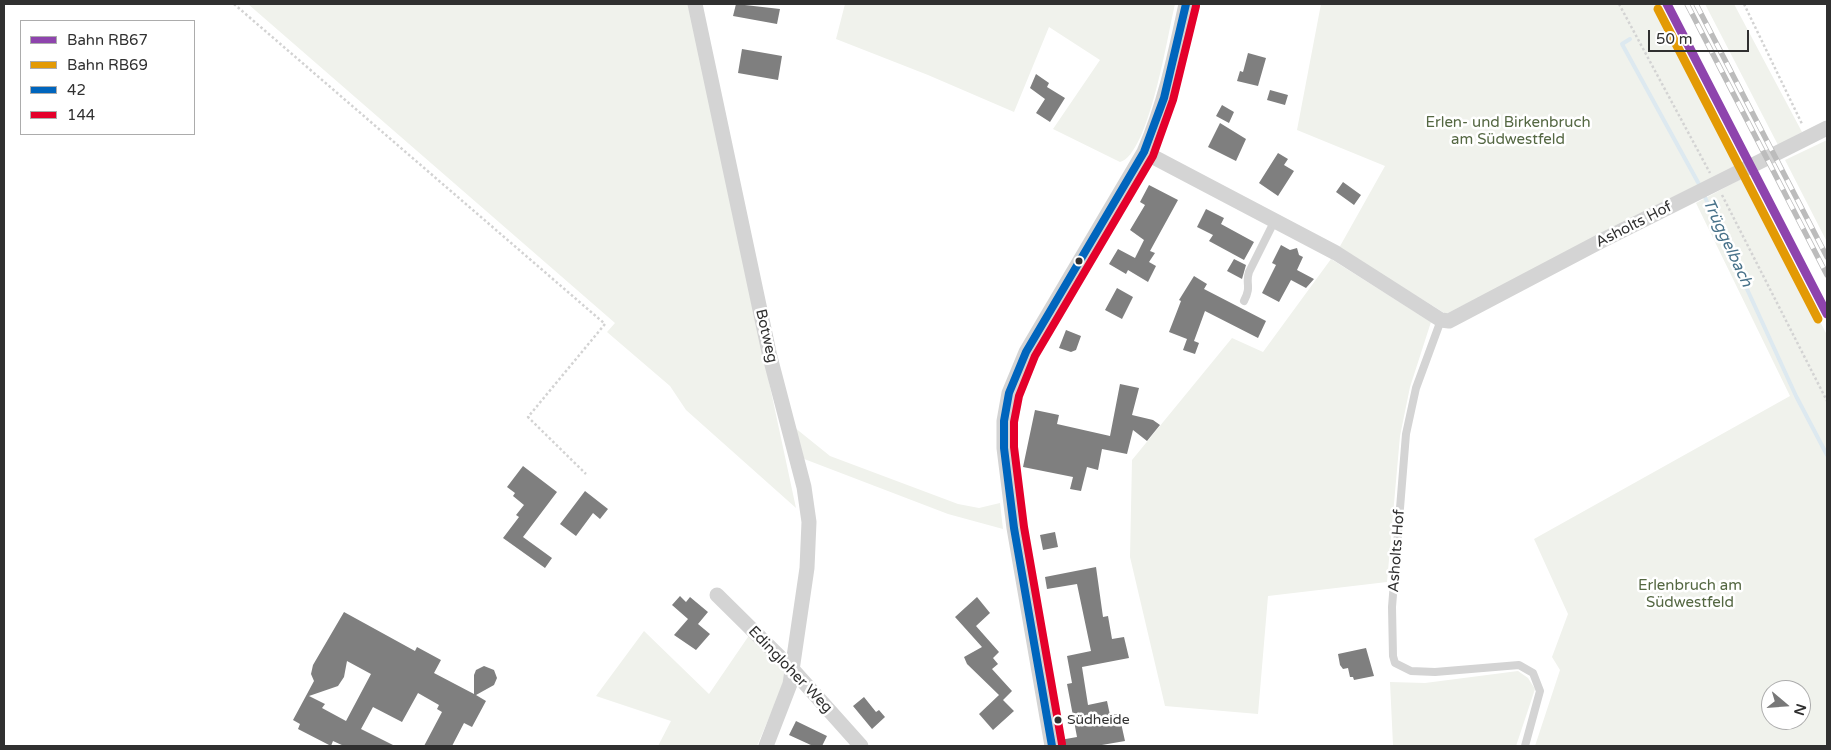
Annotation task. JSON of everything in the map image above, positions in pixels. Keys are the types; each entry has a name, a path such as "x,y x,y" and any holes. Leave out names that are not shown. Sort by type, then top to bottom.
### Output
{"street":[{"name":"Botweg","path":"695,4 770,356 807,506 809,533 807,568 793,670 787,694 766,746"},
{"path":"1052,746 1014,528 1004,448 1004,421 1009,393 1026,352 1144,152 1166,94 1186,4"},
{"name":"Asholts Hof","path":"1441,320 1449,321 1827,128"},
{"path":"1144,152 1336,253 1441,320"},
{"name":"Edingloher Weg","path":"717,595 793,670 861,746"}],"lane":[{"path":"1244,301 1249,290 1247,277 1275,220"},
{"name":"Asholts Hof","path":"1441,320 1416,388 1406,434 1392,607 1393,656 1395,663 1411,671 1435,672 1520,665 1533,673 1540,690 1525,746"}],"path":[{"path":"234,4 605,324 528,417 586,474"},
{"path":"1619,4 1712,186 1827,401"},
{"path":"1744,4 1809,137"}],"green space":[{"path":"248,4 688,4 796,508 686,410 670,386 607,332 615,323"},
{"path":"845,4 1175,4 1156,91 1148,117 1140,138 1130,154 1120,162 1053,129 1100,60 1049,27 1014,112 928,75 836,39"},
{"name":"Erlen- und Birkenbruch am Südwestfeld","path":"1321,4 1657,4 1740,165 1446,314 1339,248 1385,166 1297,130"},
{"path":"1705,4 1734,4 1802,132 1778,145"},
{"path":"1827,140 1827,242 1785,160"},
{"name":"Erlenbruch am Südwestfeld","path":"1745,177 1827,335 1827,746 1535,746 1560,670 1552,657 1568,614 1534,539 1790,396 1696,203"},
{"path":"1331,259 1431,322 1410,387 1400,436 1387,582 1268,596 1258,714 1165,706 1130,557 1132,460 1232,338 1263,352"},
{"path":"794,427 830,456 958,504 979,508 1000,503 1003,529 948,514 799,457"},
{"path":"644,631 709,694 750,634 786,671 785,680 757,746 658,746 671,721 596,696"},
{"path":"1518,671 1528,678 1535,689 1516,746 1393,745 1390,682 1425,683"}],"building":[{"path":"736,4 780,9 777,24 733,16"},
{"path":"742,49 782,56 778,80 738,73"},
{"path":"1248,53 1266,58 1258,86 1237,81 1240,71 1243,72"},
{"path":"1036,74 1049,83 1047,87 1065,98 1050,122 1036,113 1045,99 1030,88"},
{"path":"1270,90 1288,95 1285,105 1267,100"},
{"path":"1222,105 1234,112 1229,123 1216,116"},
{"path":"1220,123 1246,139 1236,161 1208,147"},
{"path":"1278,153 1288,159 1284,165 1294,171 1278,196 1259,183"},
{"path":"1343,182 1361,195 1354,205 1336,192"},
{"path":"1149,185 1178,200 1150,251 1155,253 1149,262 1156,266 1148,282 1128,270 1126,274 1109,264 1118,249 1135,258 1144,240 1130,230 1145,205 1140,202"},
{"path":"1206,209 1224,218 1221,224 1254,242 1244,260 1209,241 1213,235 1197,227"},
{"path":"1281,245 1290,250 1297,248 1299,255 1303,257 1297,270 1314,279 1306,288 1291,280 1279,302 1262,293 1276,265 1272,263"},
{"path":"1234,259 1246,265 1242,279 1227,271"},
{"path":"1194,276 1207,284 1204,289 1266,321 1258,338 1205,311 1194,341 1199,343 1195,354 1183,350 1187,339 1169,332 1181,301 1179,300"},
{"path":"1117,288 1133,297 1122,319 1105,310"},
{"path":"1066,330 1081,336 1076,350 1071,352 1059,348"},
{"path":"1120,384 1139,388 1132,415 1153,420 1160,425 1147,441 1133,430 1127,454 1102,449 1098,470 1087,467 1081,491 1070,489 1073,477 1023,467 1035,410 1059,415 1057,424 1110,436"},
{"path":"523,466 557,492 523,537 552,558 545,568 503,538 519,517 516,515 524,505 513,496 515,493 507,487"},
{"path":"585,491 608,509 600,519 593,513 576,536 560,524"},
{"path":"1055,532 1058,547 1043,550 1040,535"},
{"path":"1096,567 1103,617 1108,616 1112,639 1124,637 1129,658 1082,667 1088,705 1107,701 1110,715 1119,714 1125,741 1096,746 1061,746 1060,740 1077,737 1067,684 1072,683 1067,656 1091,651 1077,584 1047,589 1045,577"},
{"path":"680,596 686,602 690,597 708,612 698,624 710,634 696,650 674,635 688,619 672,605"},
{"path":"977,597 990,613 976,626 999,652 993,658 998,664 992,669 1012,691 1003,700 1014,711 993,730 979,714 999,695 967,664 964,657 982,647 955,617"},
{"path":"344,612 415,651 417,647 441,660 434,673 474,694 474,675 476,670 484,666 494,670 497,678 494,685 476,695 486,701 472,727 464,723 452,746 424,746 442,712 437,709 439,705 418,693 402,722 373,707 361,729 395,746 344,746 333,741 331,746 298,729 300,724 293,720 314,681 311,674 313,665","holes":["347,661 371,674 346,721 322,708 325,704 309,696 338,686 344,677"]},
{"path":"1366,648 1374,676 1354,680 1353,677 1350,677 1348,668 1343,669 1340,665 1338,654"},
{"path":"864,697 876,712 879,710 885,717 872,729 853,706"},
{"path":"796,721 827,736 822,746 813,746 789,735"}],"waterway":[{"name":"Trüggelbach","path":"1630,39 1622,44 1700,186"},
{"name":"Trüggelbach","path":"1703,193 1796,396 1827,455"}],"railway":[{"path":"1687,4 1827,275"},
{"path":"1696,4 1827,257"}],"rail line":[{"name":"RB67","path":"1667,4 1827,314"},
{"name":"RB69","path":"1658,9 1818,319"}],"transit line":[{"name":"42","path":"1052,746 1014,528 1004,448 1004,421 1009,393 1026,352 1144,152 1164,98 1186,4"},
{"name":"144","path":"1062,744 1024,527 1014,447 1014,422 1019,396 1035,356 1153,156 1173,100 1196,6"}],"place":[{"name":"Südheide","path":"1058,720"}]}
